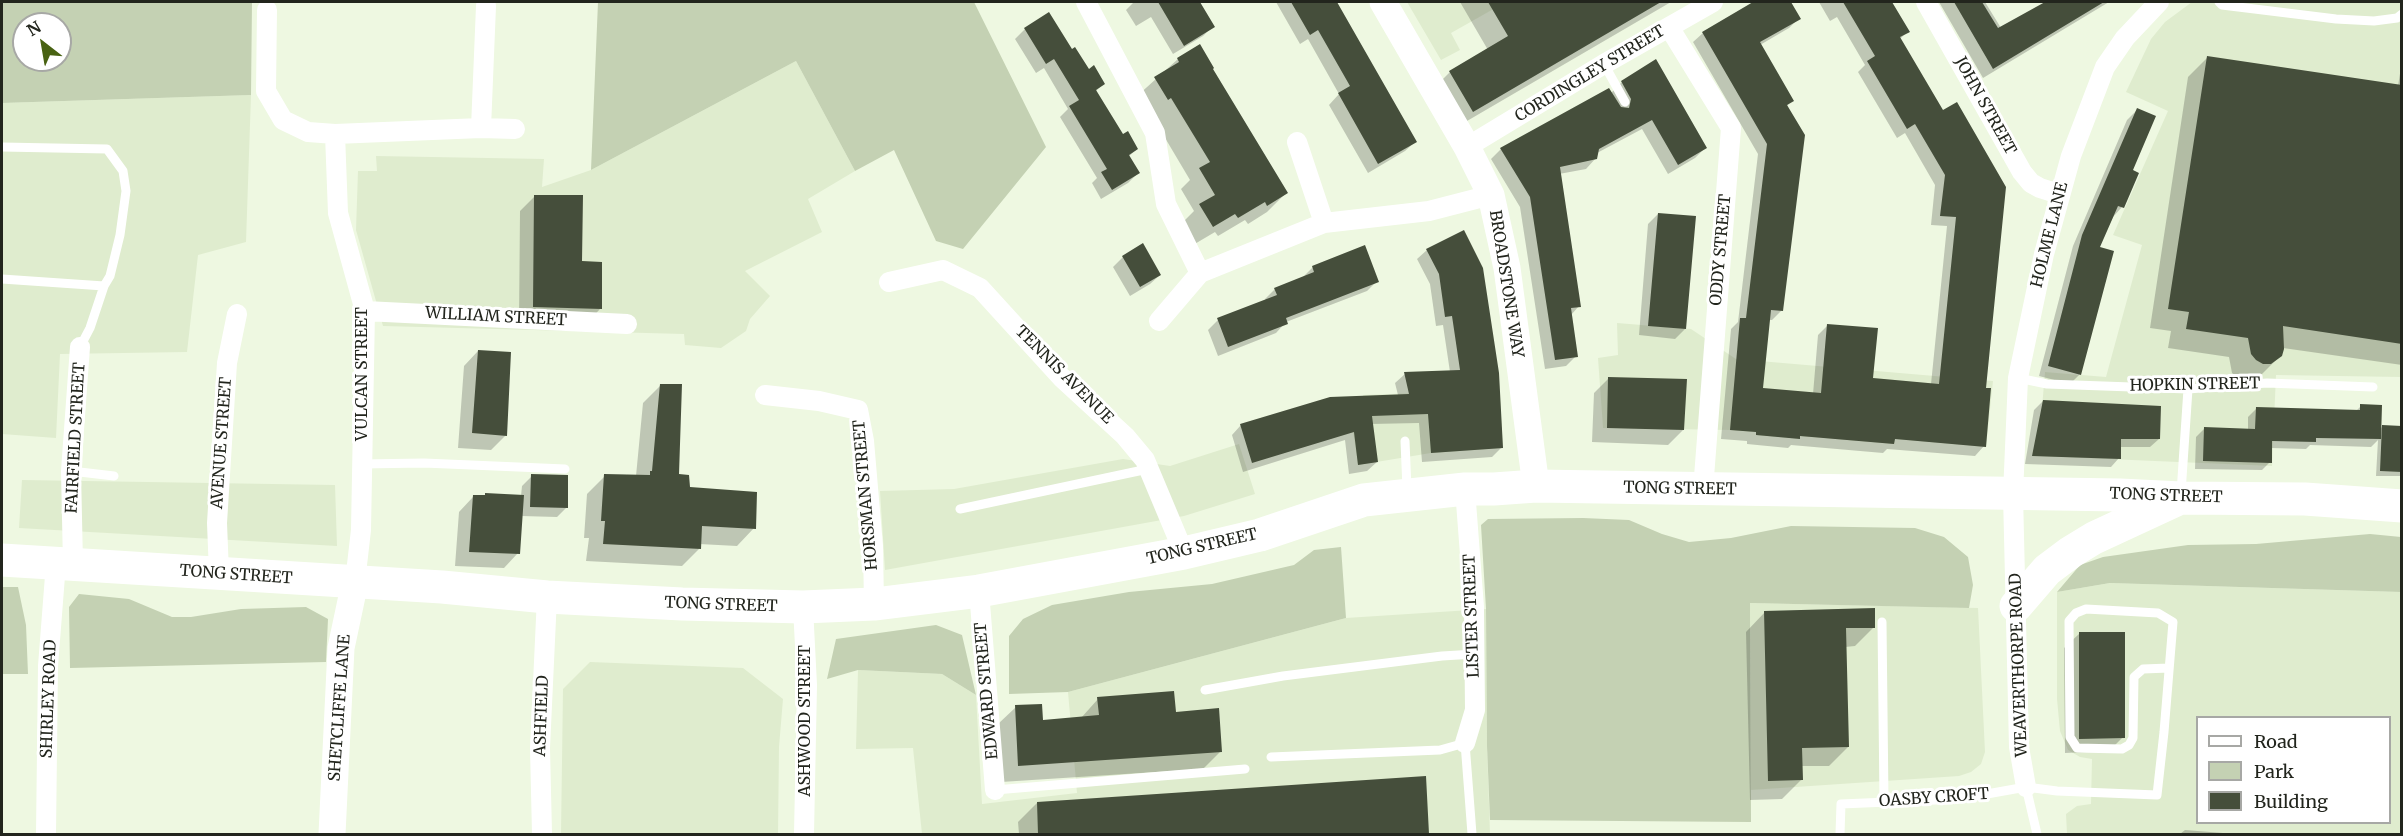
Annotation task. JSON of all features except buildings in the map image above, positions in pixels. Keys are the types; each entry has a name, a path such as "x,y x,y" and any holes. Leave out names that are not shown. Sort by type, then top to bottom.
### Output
{"highway":[{"name":"TONG STREET","path":"2,560 442,587 547,597 803,607 874,604 979,591 1184,553 1260,535 1364,501 1407,494 1465,489 1536,486 2120,495 2305,499 2402,506"},
{"path":"2016,606 2047,570 2071,552 2094,538 2181,498"}],"street":[{"path":"1086,2 1155,133 1166,204 1200,273"},
{"name":"BROADSTONE WAY","path":"1383,2 1467,147 1491,195 1507,268 1536,486"},
{"name":"CORDINGLEY STREET","path":"1467,147 1604,64 1713,2"},
{"name":"JOHN STREET","path":"1926,2 2022,172 2031,183 2059,194"},
{"name":"HOLME LANE","path":"2013,494 2018,378 2034,297 2059,194 2105,67 2125,38 2159,2"},
{"path":"481,128 486,6"},
{"path":"267,10 266,90 283,120 308,132 335,134 481,128 514,129"},
{"name":"ODDY STREET","path":"1669,27 1731,128 1702,490"},
{"name":"VULCAN STREET","path":"335,134 338,213 365,311 361,530 354,582"},
{"path":"1297,142 1324,222"},
{"path":"1159,321 1200,273 1324,222 1429,211 1491,195"},
{"name":"TENNIS AVENUE","path":"889,282 943,270 980,288 1063,379 1125,436 1145,460 1184,553"},
{"name":"WILLIAM STREET","path":"365,311 627,324"},
{"name":"AVENUE STREET","path":"219,573 216,523 227,363 237,314"},
{"name":"FAIRFIELD STREET","path":"64,563 80,347"},
{"name":"HORSMAN STREET","path":"765,395 819,401 858,410 864,441 873,546 874,604"},
{"name":"LISTER STREET","path":"1465,489 1474,607 1475,710 1465,743"},
{"name":"WEAVERTHORPE ROAD","path":"2013,494 2019,747 2026,787"},
{"name":"SHIRLEY ROAD","path":"46,834 48,666 64,563"},
{"name":"SHETCLIFFE LANE","path":"332,834 341,648 354,582"},
{"name":"EDWARD STREET","path":"979,591 995,790"},
{"name":"ASHFIELD","path":"542,834 540,748 547,597"},
{"name":"ASHWOOD STREET","path":"803,607 807,685 804,834"}],"lane":[{"path":"2219,2 2222,5 2336,19 2374,21 2397,18 2402,14"},
{"path":"1604,64 1625,102"},
{"path":"2,147 107,149 123,171 126,191 120,235 110,276 104,286 90,328 80,347"},
{"path":"2,279 104,286"},
{"name":"HOPKIN STREET","path":"2018,378 2047,384 2188,389 2267,383 2373,387"},
{"path":"2181,498 2188,389"},
{"path":"1405,441 1407,494"},
{"path":"361,464 423,463 565,469"},
{"path":"960,509 1148,469"},
{"path":"71,471 114,476"},
{"path":"2086,609 2158,613 2173,622 2169,668 2143,669 2134,677 2133,738 2129,745 2122,749 2081,750 2072,744 2068,627 2072,617 2086,609"},
{"path":"1882,622 1884,801"},
{"path":"1205,690 1283,676 1474,654"},
{"name":"OASBY CROFT","path":"1840,834 1842,804 1959,799 2026,787 2057,791 2157,795 2169,668"},
{"path":"1270,757 1440,750 1465,743 1472,834"},
{"path":"995,790 1245,770"},
{"name":"WEAVERTHORPE ROAD","path":"2026,787 2037,834"}],"shaded area":[{"path":"1407,2 1506,2 1451,33 1460,50 1441,60"},
{"path":"2192,2 2401,2 2401,377 2276,375 2272,466 2038,456 2045,372 2106,377 2142,245 2113,235 2168,111 2126,92 2151,39 2165,22"},
{"path":"796,61 855,171 808,199 822,232 745,271 770,296 750,319 746,331 721,348 685,345 684,334 383,326 356,230 358,171 377,171 376,156 544,159 542,187 591,170"},
{"path":"251,95 246,242 198,255 187,352 60,354 56,438 2,434 2,103"},
{"path":"1617,323 1691,329 1736,359 1993,381 1986,447 1895,439 1894,444 1800,436 1800,439 1730,430 1603,428 1598,358 1618,355"},
{"path":"1498,368 1503,448 1431,453 1358,465 1351,417 1364,416 1363,395 1445,392"},
{"path":"1239,444 1255,494 1184,516 885,570 880,491 954,489 1123,459 1170,466"},
{"path":"22,480 335,485 337,546 19,528"},
{"path":"2110,583 2401,592 2401,834 2067,834 2066,814 2077,806 2091,804 2092,759 2080,757 2068,750 2060,731 2057,699 2057,592"},
{"path":"1750,603 1978,608 1985,752 1981,764 1971,772 1959,776 1751,790"},
{"path":"1486,609 1490,834 922,834 913,748 856,749 858,670 942,674 976,695 982,804 1077,793 1068,692 1346,618"},
{"path":"590,662 743,668 783,699 779,747 778,834 561,834 563,689"}],"green space":[{"path":"2,2 252,2 251,95 2,103"},
{"path":"598,2 974,2 1046,147 963,249 936,241 894,150 855,171 796,61 591,170"},
{"path":"1488,519 1629,520 1689,542 1731,538 1791,526 1915,528 1944,537 1968,557 1973,585 1969,608 1750,603 1751,822 1490,820 1486,609 1481,525"},
{"path":"2370,534 2401,537 2401,592 2110,583 2057,592 2080,565 2103,557 2188,545 2256,544"},
{"path":"1341,547 1346,618 1068,692 1009,694 1009,636 1023,619 1052,605 1129,592 1212,584 1294,565 1314,550"},
{"path":"2,587 18,587 26,625 28,674 2,674"},
{"path":"79,594 129,599 172,617 191,617 241,609 306,607 328,619 326,662 70,668 69,607"},
{"path":"936,625 962,635 976,695 942,674 858,670 827,679 836,639"}]}
